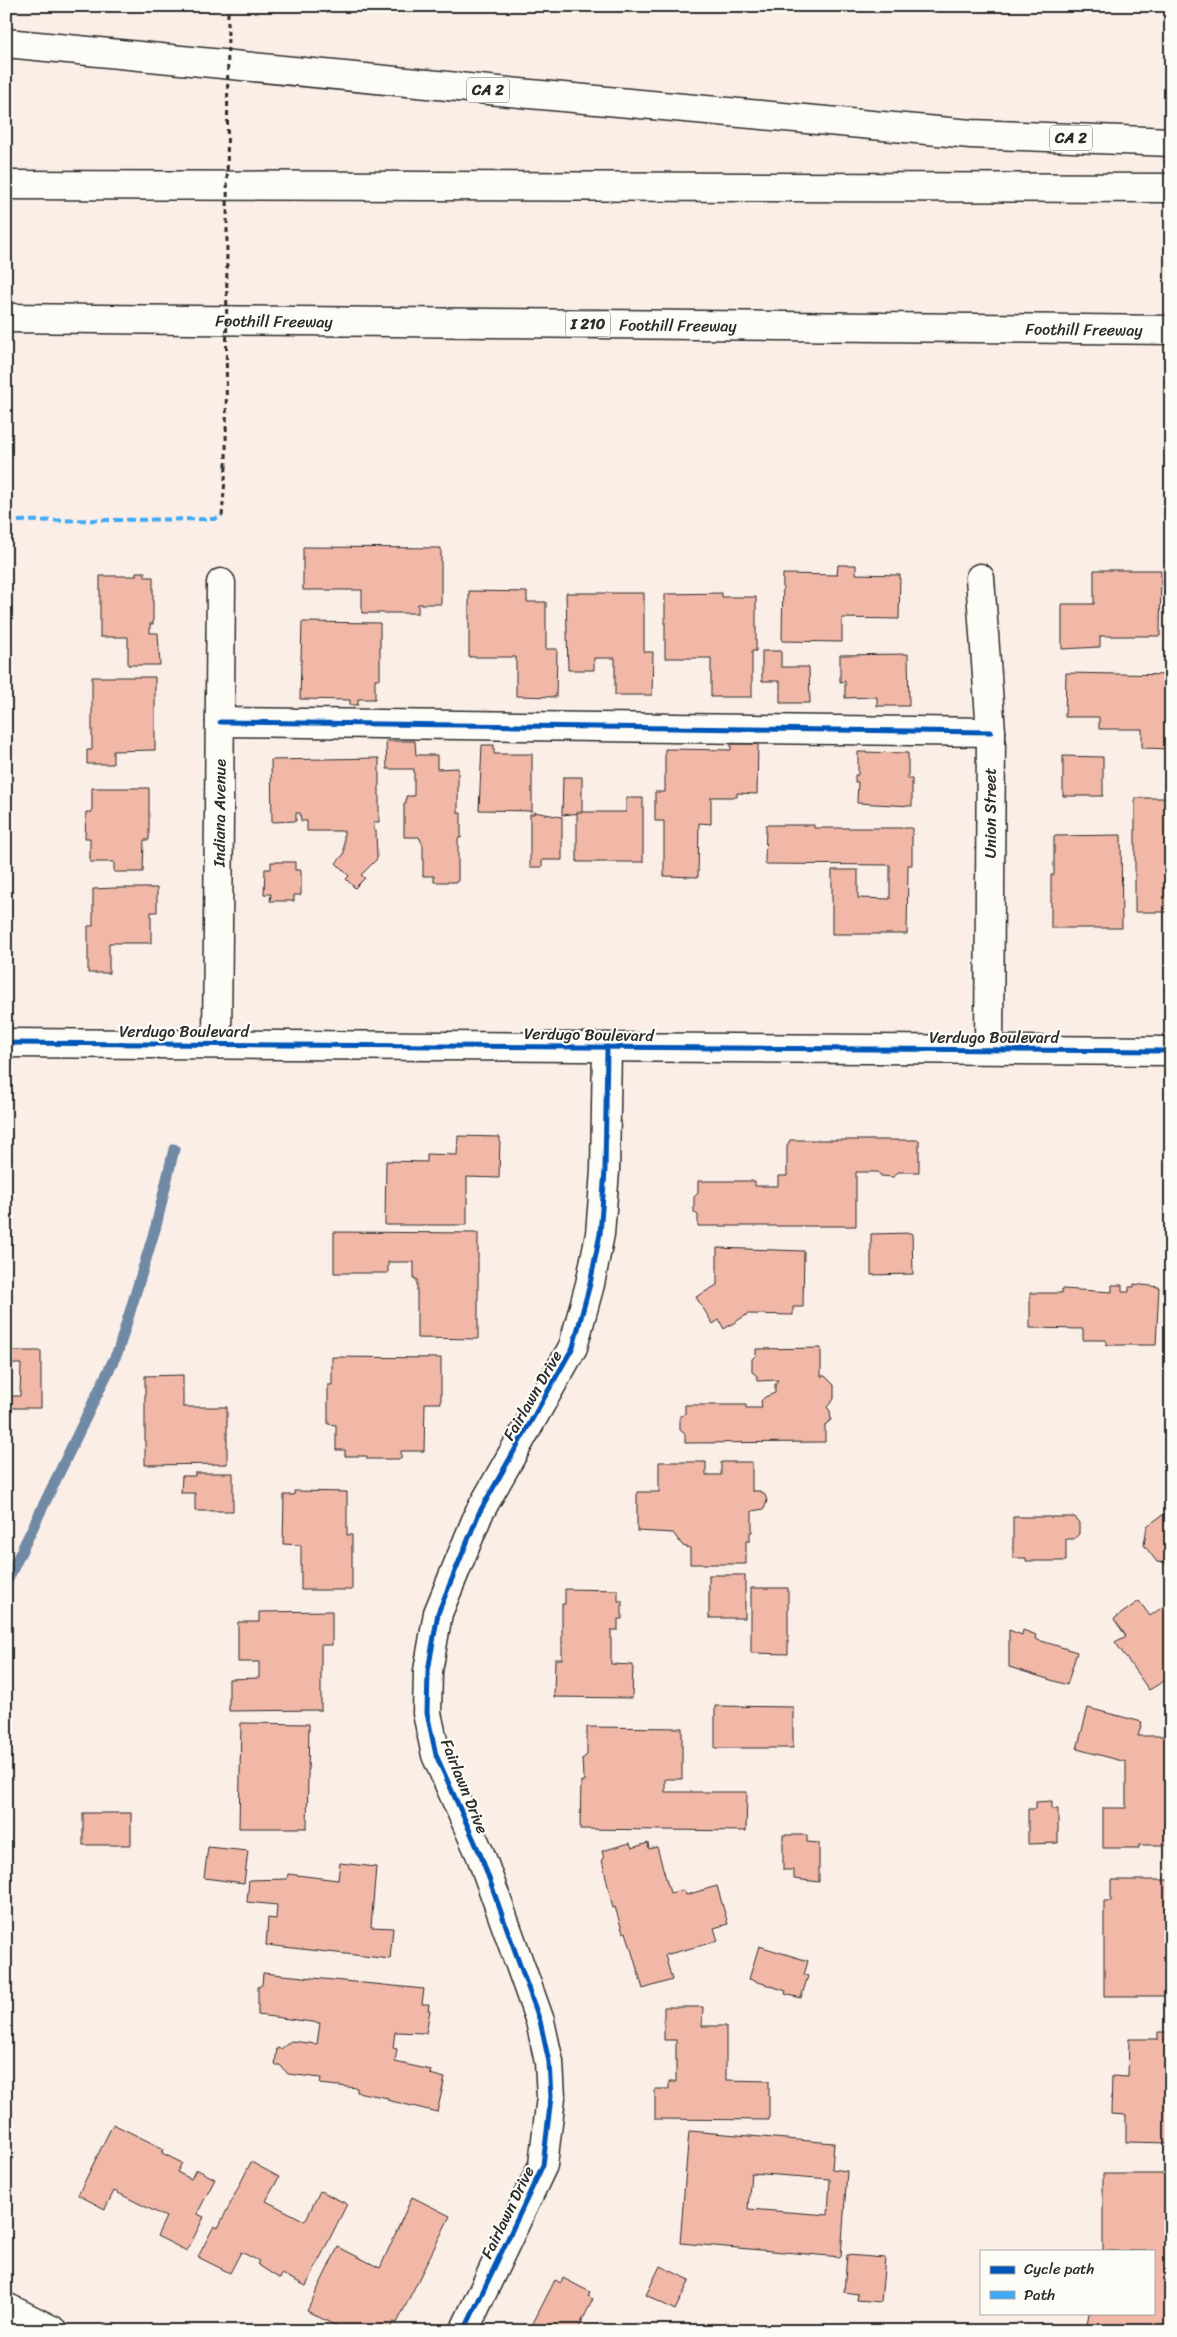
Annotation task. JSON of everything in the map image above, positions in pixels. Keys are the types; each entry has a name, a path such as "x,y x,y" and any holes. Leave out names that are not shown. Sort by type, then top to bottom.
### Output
{"main road":[{"name":"CA 2","path":"6,43 530,94 971,134 1171,142"},
{"path":"6,185 1171,188"},
{"name":"Foothill Freeway","path":"6,318 1171,330"},
{"name":"Union Street","path":"980,578 991,732 989,1049"},
{"name":"Indiana Avenue","path":"216,1043 222,583"},
{"path":"220,722 991,732"},
{"name":"Verdugo Boulevard","path":"6,1043 1171,1051"},
{"name":"Fairlawn Drive","path":"464,2331 543,2165 551,2097 549,2062 540,2021 481,1856 436,1755 427,1713 428,1671 438,1613 479,1512 573,1347 590,1284 600,1234 605,1171 607,1047"},
{"path":"6,2307 54,2331"}],"path":[{"path":"222,516 226,467 228,6"}],"building":[{"path":"303,547 441,548 441,604 418,604 418,613 362,613 362,590 303,590"},
{"path":"838,565 856,565 856,574 900,575 899,619 842,618 842,642 782,641 783,574 837,575"},
{"path":"1094,570 1161,570 1160,636 1100,636 1100,647 1062,649 1062,604 1094,604"},
{"path":"136,572 145,572 145,577 153,577 153,624 150,624 150,633 158,633 160,665 128,665 128,637 100,637 100,576 136,576"},
{"path":"469,591 527,592 527,602 546,602 546,649 557,649 556,697 516,696 516,657 469,657"},
{"path":"566,593 644,593 644,652 653,652 652,695 615,695 615,658 594,658 594,670 568,670"},
{"path":"722,593 722,597 756,597 756,651 752,651 752,697 711,697 711,658 665,658 665,594"},
{"path":"302,622 380,623 380,679 375,679 375,699 358,699 358,705 350,705 350,700 300,699"},
{"path":"762,651 781,651 781,667 809,667 810,703 780,703 780,681 762,681"},
{"path":"908,654 909,706 877,706 877,697 845,698 845,681 840,682 840,655"},
{"path":"1066,673 1171,675 1171,749 1142,748 1142,729 1099,729 1099,717 1065,717"},
{"path":"92,677 155,677 155,750 113,751 113,764 87,764 87,750 92,750"},
{"path":"386,741 415,741 416,755 437,755 437,769 458,768 458,813 461,813 461,838 458,838 458,882 434,882 434,876 423,876 423,845 419,837 404,837 404,803 406,803 406,796 414,796 414,769 387,769"},
{"path":"731,744 758,744 757,794 737,793 737,797 711,797 711,824 699,823 698,877 664,876 664,821 655,821 655,792 665,792 665,749 731,750"},
{"path":"482,745 494,745 494,754 532,754 532,811 479,810"},
{"path":"858,752 908,753 908,779 912,779 912,806 857,803 858,782 855,782 855,775 858,775"},
{"path":"1063,756 1103,757 1103,796 1063,796"},
{"path":"379,758 379,822 374,822 377,859 361,875 365,878 355,888 346,879 349,876 336,863 344,854 344,831 307,831 307,821 301,821 300,813 296,813 296,821 272,822 271,760"},
{"path":"563,777 582,777 582,813 562,815"},
{"path":"92,788 149,788 149,840 144,840 143,872 114,872 114,862 90,862 90,838 85,838 86,812 92,812"},
{"path":"626,798 643,798 643,862 577,862 577,812 626,812"},
{"path":"1135,798 1171,798 1171,912 1135,912"},
{"path":"534,812 562,817 562,860 542,860 542,867 530,867 530,814 534,814"},
{"path":"766,825 814,825 814,828 912,828 912,865 908,865 907,934 832,934 832,870 858,870 858,898 890,899 890,865 765,864"},
{"path":"1121,835 1122,928 1051,928 1051,875 1054,875 1054,836"},
{"path":"271,862 295,862 295,870 301,870 301,895 294,895 294,901 270,901 271,894 264,894 265,869 271,869"},
{"path":"157,888 157,912 151,912 151,943 109,943 109,973 88,973 88,926 93,926 93,889"},
{"path":"458,1136 500,1137 499,1178 467,1177 467,1225 385,1225 386,1161 427,1162 427,1154 457,1155"},
{"path":"790,1140 919,1140 919,1172 898,1172 894,1177 881,1176 878,1172 856,1172 856,1226 698,1226 698,1215 694,1212 694,1197 698,1193 698,1181 755,1181 755,1186 778,1186 778,1176 787,1176 787,1146"},
{"path":"334,1232 478,1233 478,1339 417,1338 417,1279 414,1279 414,1262 388,1262 388,1273 334,1273"},
{"path":"912,1233 913,1274 871,1275 871,1234"},
{"path":"717,1248 804,1251 803,1307 793,1307 793,1315 748,1314 724,1329 719,1320 713,1324 696,1297 717,1285"},
{"path":"1134,1284 1159,1287 1156,1345 1106,1345 1106,1340 1083,1340 1083,1329 1030,1328 1030,1293 1062,1293 1062,1289 1112,1292 1112,1285 1122,1285 1122,1292 1129,1292 1129,1287 1134,1287"},
{"path":"821,1348 821,1376 825,1376 834,1385 834,1399 827,1407 830,1411 831,1420 825,1425 825,1442 685,1443 685,1434 680,1430 680,1417 685,1414 685,1405 746,1405 746,1408 762,1408 761,1401 775,1393 775,1385 778,1380 757,1381 757,1376 752,1372 752,1359 756,1355 756,1349"},
{"path":"6,1351 41,1351 41,1408 6,1408 6,1396 20,1396 21,1364 6,1364"},
{"path":"332,1357 441,1358 441,1403 425,1403 424,1451 401,1451 401,1459 367,1459 367,1456 345,1456 345,1450 336,1450 336,1425 328,1424 328,1385 332,1385"},
{"path":"183,1375 183,1407 227,1407 227,1464 145,1465 145,1376"},
{"path":"659,1462 706,1462 706,1475 721,1475 721,1462 752,1462 752,1491 760,1491 765,1495 767,1501 764,1509 752,1511 752,1532 750,1532 750,1541 746,1541 746,1564 690,1564 690,1548 683,1546 673,1533 637,1531 637,1492 659,1492"},
{"path":"195,1473 233,1473 233,1511 195,1511 195,1493 181,1493 182,1476 195,1476"},
{"path":"294,1491 347,1492 347,1535 352,1535 352,1590 301,1590 301,1545 283,1544 284,1495 294,1495"},
{"path":"1164,1514 1171,1515 1171,1568 1167,1563 1157,1562 1144,1545 1147,1526"},
{"path":"1013,1517 1075,1517 1079,1523 1079,1534 1074,1539 1066,1539 1066,1561 1026,1561 1026,1558 1013,1558"},
{"path":"709,1575 745,1575 745,1618 709,1618"},
{"path":"751,1588 788,1588 788,1654 751,1653"},
{"path":"565,1589 618,1590 618,1601 622,1601 622,1619 618,1619 618,1630 611,1630 611,1664 633,1665 632,1698 554,1697 555,1659 562,1659 562,1604 565,1604"},
{"path":"1139,1601 1150,1616 1171,1601 1171,1677 1149,1690 1115,1642 1126,1636 1114,1619"},
{"path":"332,1611 332,1645 321,1645 321,1710 229,1711 229,1679 259,1678 259,1662 238,1662 238,1622 259,1622 259,1612"},
{"path":"1009,1630 1022,1635 1023,1630 1036,1635 1035,1639 1077,1652 1067,1685 1009,1667"},
{"path":"715,1706 793,1707 793,1748 715,1748"},
{"path":"1088,1708 1142,1722 1138,1736 1171,1736 1171,1845 1139,1845 1139,1848 1103,1848 1103,1808 1126,1808 1126,1762 1077,1749"},
{"path":"241,1723 309,1724 307,1828 239,1828"},
{"path":"587,1727 682,1728 682,1779 665,1779 665,1792 747,1792 746,1831 580,1829 581,1781 586,1781 583,1777 582,1759 587,1755"},
{"path":"1052,1801 1052,1809 1058,1809 1058,1843 1028,1844 1028,1809 1036,1809 1036,1802"},
{"path":"83,1813 131,1813 131,1845 83,1845"},
{"path":"783,1835 807,1835 807,1842 819,1843 819,1882 794,1879 794,1870 783,1870"},
{"path":"630,1843 632,1848 648,1843 649,1849 657,1847 670,1893 684,1890 686,1895 717,1886 728,1924 714,1928 718,1941 665,1955 672,1980 643,1989 626,1932 623,1933 615,1907 613,1908 602,1860 604,1859 602,1851"},
{"path":"208,1847 248,1851 244,1883 204,1878"},
{"path":"340,1863 376,1867 371,1927 393,1928 390,1959 266,1945 268,1918 276,1919 277,1905 247,1902 249,1880 287,1879 288,1874 338,1880"},
{"path":"1111,1880 1171,1880 1171,1996 1104,1996 1104,1901 1111,1901"},
{"path":"759,1946 808,1961 804,1975 808,1976 801,1998 785,1994 786,1991 749,1979"},
{"path":"263,1973 424,1989 422,2004 429,2004 428,2010 430,2010 426,2033 395,2032 393,2048 397,2049 395,2062 431,2070 430,2074 445,2078 437,2112 387,2100 388,2098 357,2092 357,2088 320,2084 321,2078 288,2074 280,2065 275,2065 277,2048 281,2049 291,2041 317,2044 320,2023 258,2015 258,1987 262,1985"},
{"path":"664,2007 703,2007 702,2026 726,2026 726,2080 769,2081 769,2120 655,2119 655,2089 669,2089 669,2082 676,2082 676,2040 664,2040"},
{"path":"1158,2032 1171,2032 1171,2143 1126,2142 1126,2115 1111,2114 1112,2076 1128,2077 1129,2039 1158,2039"},
{"path":"113,2124 164,2149 162,2153 182,2163 177,2172 191,2179 196,2169 215,2179 197,2214 204,2217 187,2251 157,2236 166,2217 114,2191 105,2209 78,2195"},
{"path":"689,2131 834,2143 832,2169 847,2171 841,2257 680,2243","holes":["751,2173 830,2179 828,2215 748,2209"]},
{"path":"251,2162 279,2177 266,2201 305,2221 320,2191 347,2204 306,2286 282,2274 280,2279 257,2264 259,2261 241,2252 230,2273 198,2257 214,2226 218,2228"},
{"path":"1103,2174 1171,2174 1171,2327 1162,2331 1086,2331 1089,2314 1154,2314 1154,2250 1103,2250"},
{"path":"412,2197 450,2216 397,2323 393,2322 389,2331 355,2331 347,2327 346,2331 307,2311 338,2247 380,2268"},
{"path":"847,2255 885,2258 881,2302 857,2300 858,2294 844,2292"},
{"path":"660,2266 690,2280 675,2310 646,2295"},
{"path":"563,2278 590,2292 588,2296 593,2299 577,2331 529,2331 555,2280 561,2283"}],"waterway":[{"path":"6,1583 118,1351 156,1226 174,1149"}],"marked path":[{"path":"6,521 214,519 222,516"}],"cycle path":[{"path":"220,722 991,732"},
{"path":"6,1043 1171,1051"},
{"path":"464,2331 543,2165 551,2097 549,2062 540,2021 481,1856 436,1755 427,1713 428,1671 438,1613 479,1513 573,1347 590,1284 600,1234 605,1171 607,1047"}]}
